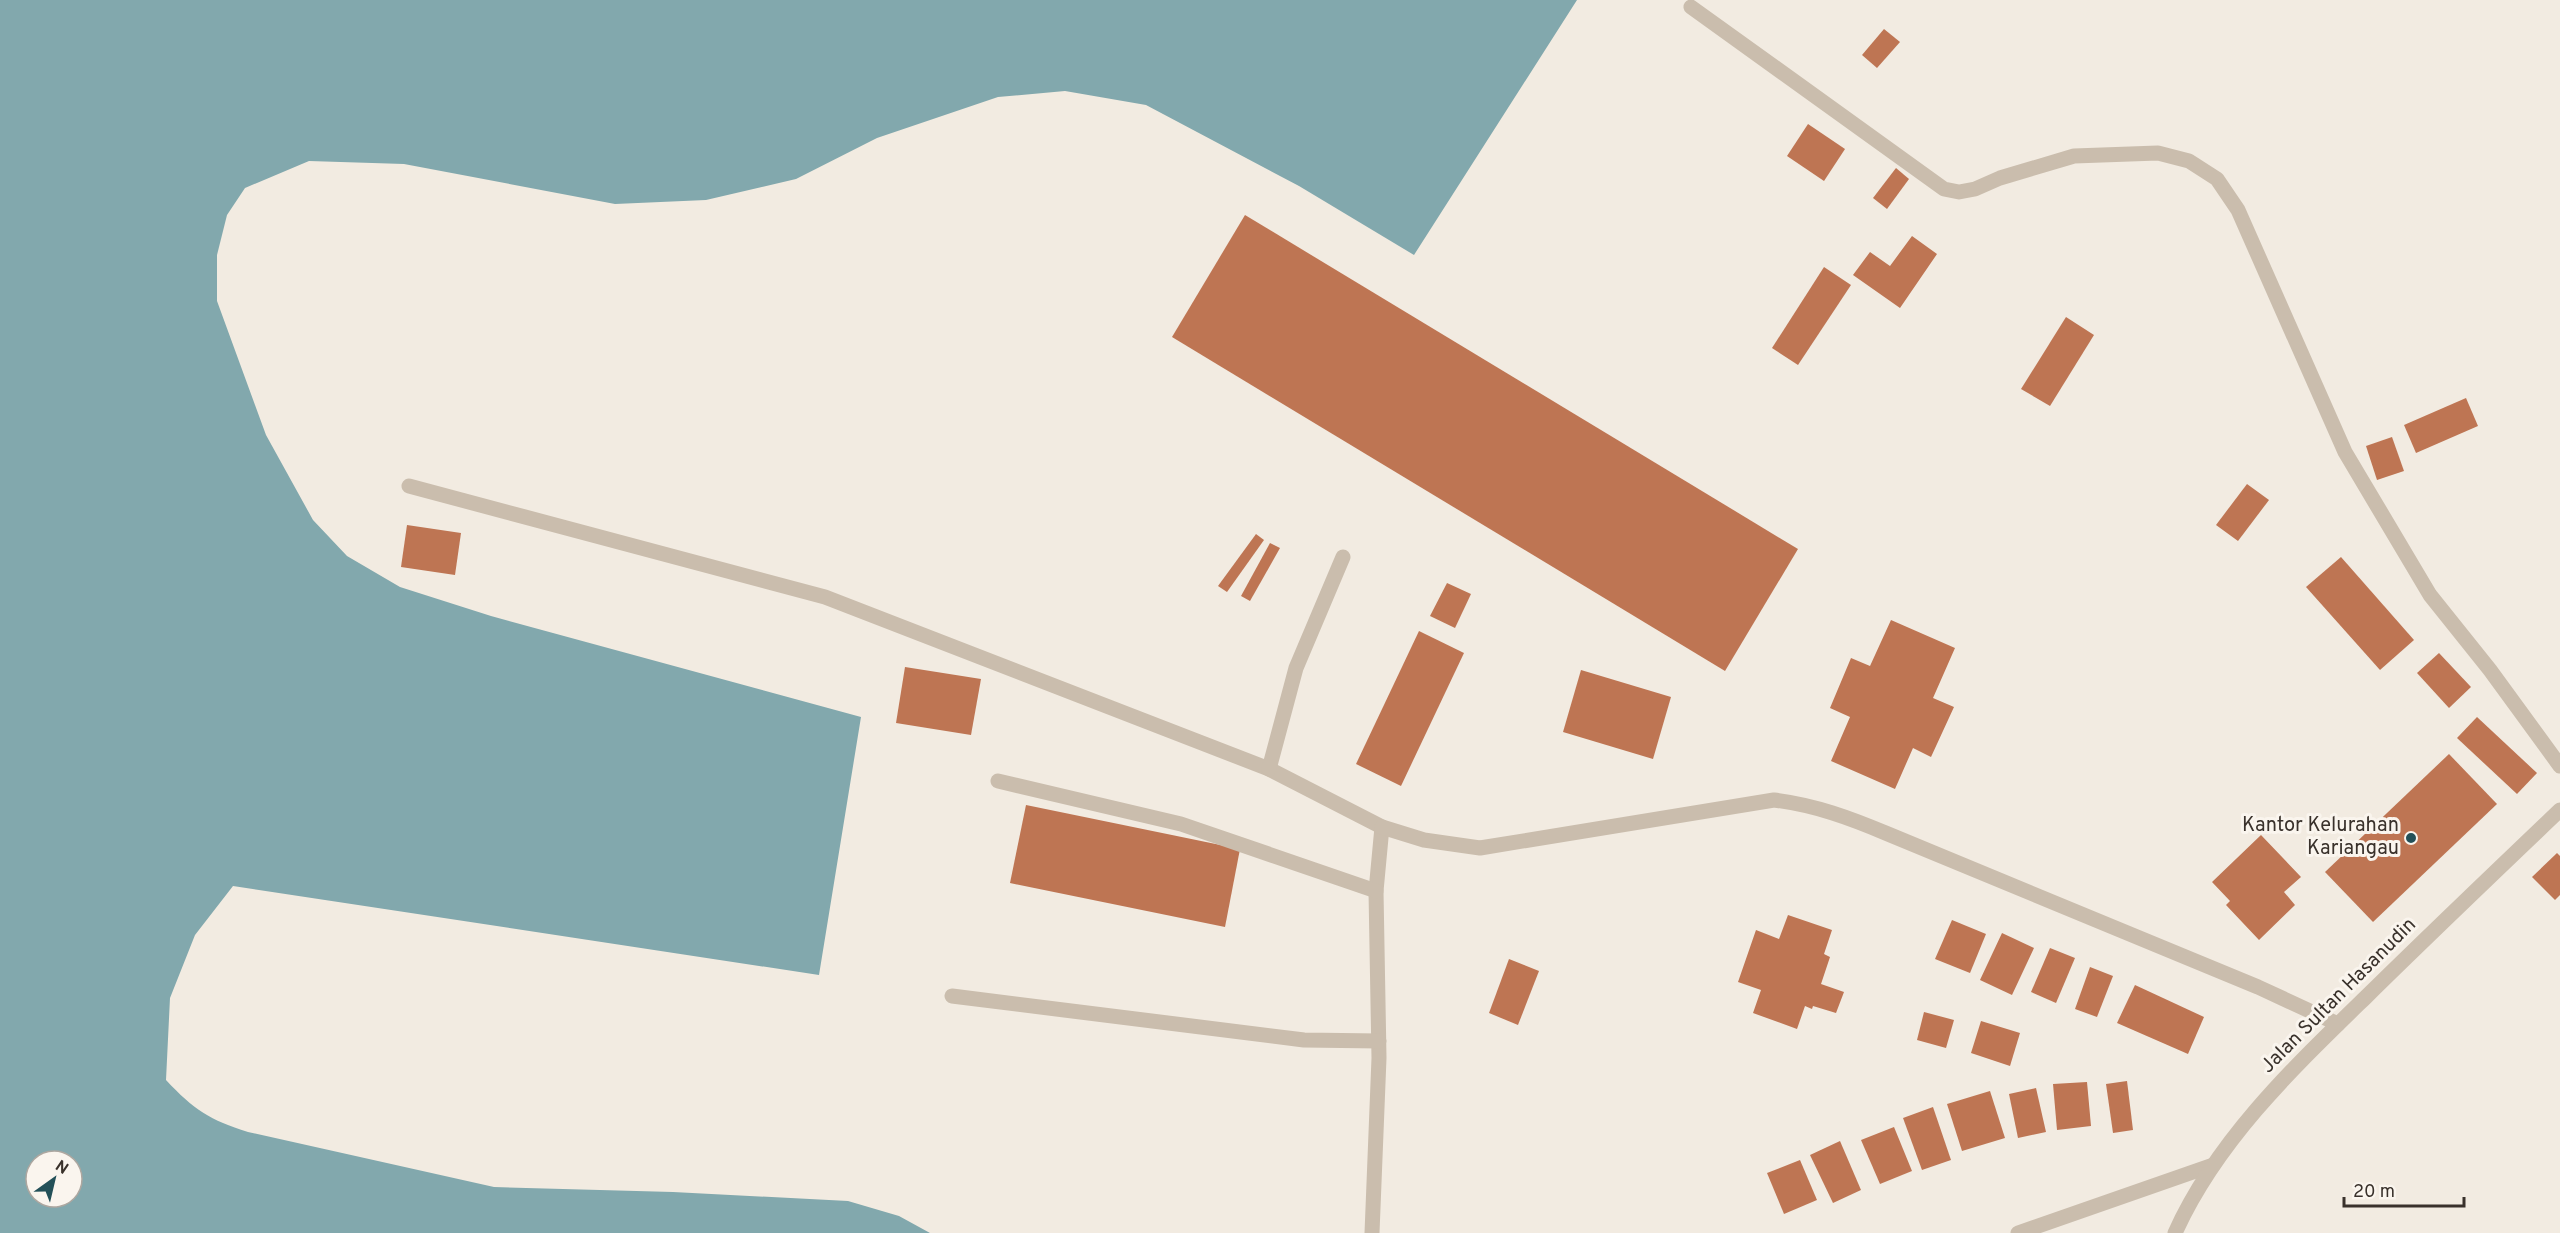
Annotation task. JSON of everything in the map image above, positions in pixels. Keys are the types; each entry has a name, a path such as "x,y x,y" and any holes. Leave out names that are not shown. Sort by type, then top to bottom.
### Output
{"street":[{"path":"1691,6 1944,189 1959,192 1975,189 2000,178 2074,156 2137,153 2158,153 2189,161 2217,179 2238,210 2345,452 2430,595 2490,670 2560,766"},
{"path":"409,486 825,597 1269,769 1382,827 1424,840 1480,848 1774,800 1802,803 1833,811 2258,987 2338,1024"},
{"path":"1269,769 1296,668 1343,557"},
{"path":"998,781 1181,824 1376,891"},
{"name":"Jalan Sultan Hasanudin","path":"2175,1233 2191,1197 2213,1165 2266,1099 2338,1024 2560,810"},
{"path":"1372,1233 1379,1041 1376,891 1382,827"},
{"path":"951,996 1304,1040 1379,1041"},
{"path":"2018,1233 2213,1165"}],"water":[{"path":"0,0 1577,0 1414,255 1299,186 1146,105 1065,91 998,97 877,138 796,179 706,200 615,204 404,164 309,161 245,188 227,215 217,255 217,301 266,435 313,520 347,556 400,587 491,616 861,717 819,975 233,886 195,935 170,998 166,1080 203,1113 248,1132 494,1187 673,1192 848,1201 899,1216 930,1233 0,1233"}],"building":[{"path":"1884,29 1900,42 1877,68 1862,55"},
{"path":"1808,124 1845,149 1824,181 1787,156"},
{"path":"1896,168 1909,179 1887,209 1873,198"},
{"path":"1245,215 1798,549 1725,671 1172,337"},
{"path":"1912,236 1937,254 1900,308 1853,275 1870,252 1890,266"},
{"path":"1824,267 1851,285 1798,365 1772,348"},
{"path":"2066,317 2094,335 2050,406 2021,389"},
{"path":"2466,398 2478,426 2416,453 2404,425"},
{"path":"2392,437 2404,471 2377,480 2366,446"},
{"path":"2247,484 2269,500 2238,541 2216,525"},
{"path":"407,525 461,533 455,575 401,567"},
{"path":"1256,534 1264,540 1227,592 1218,586"},
{"path":"1270,543 1280,548 1250,601 1241,596"},
{"path":"2341,557 2414,640 2380,670 2306,587"},
{"path":"1447,583 1471,594 1455,628 1430,616"},
{"path":"1891,620 1955,648 1933,698 1954,707 1931,757 1913,748 1895,789 1831,761 1850,717 1830,708 1851,658 1870,666"},
{"path":"1419,631 1464,653 1401,786 1356,764"},
{"path":"2439,653 2471,687 2449,708 2417,673"},
{"path":"905,667 981,679 971,735 896,723"},
{"path":"1581,670 1671,697 1653,759 1563,732"},
{"path":"2477,717 2537,773 2517,794 2457,738"},
{"name":"Kantor Kelurahan Kariangau","path":"2449,754 2497,804 2373,922 2325,872"},
{"path":"1026,805 1240,849 1225,927 1010,883"},
{"path":"2261,835 2301,877 2284,892 2295,905 2259,940 2226,905 2230,901 2212,882"},
{"path":"2557,853 2560,856 2560,895 2555,900 2532,877"},
{"path":"1788,915 1832,930 1824,954 1830,957 1821,984 1844,992 1836,1013 1805,1006 1797,1029 1753,1013 1761,990 1738,982 1756,930 1779,939"},
{"path":"1952,920 1986,934 1970,973 1935,959"},
{"path":"2002,933 2034,948 2012,995 1980,980"},
{"path":"2050,948 2075,958 2056,1003 2031,992"},
{"path":"1509,959 1539,971 1518,1025 1489,1013"},
{"path":"2090,967 2113,976 2097,1017 2075,1009"},
{"path":"2135,985 2204,1017 2188,1054 2117,1023"},
{"path":"1924,1012 1954,1020 1946,1048 1917,1040"},
{"path":"1981,1021 2020,1033 2010,1066 1971,1053"},
{"path":"2127,1081 2133,1130 2113,1133 2106,1084"},
{"path":"2087,1082 2091,1126 2057,1130 2053,1084"},
{"path":"2036,1088 2046,1132 2018,1138 2009,1094"},
{"path":"1990,1091 2005,1138 1962,1151 1947,1104"},
{"path":"1933,1107 1951,1160 1922,1170 1903,1118"},
{"path":"1894,1127 1912,1171 1880,1184 1861,1140"},
{"path":"1840,1141 1861,1190 1833,1203 1810,1155"},
{"path":"1800,1160 1817,1200 1784,1214 1767,1173"}],"place":[{"name":"Kantor Kelurahan Kariangau","path":"2411,838"}]}
